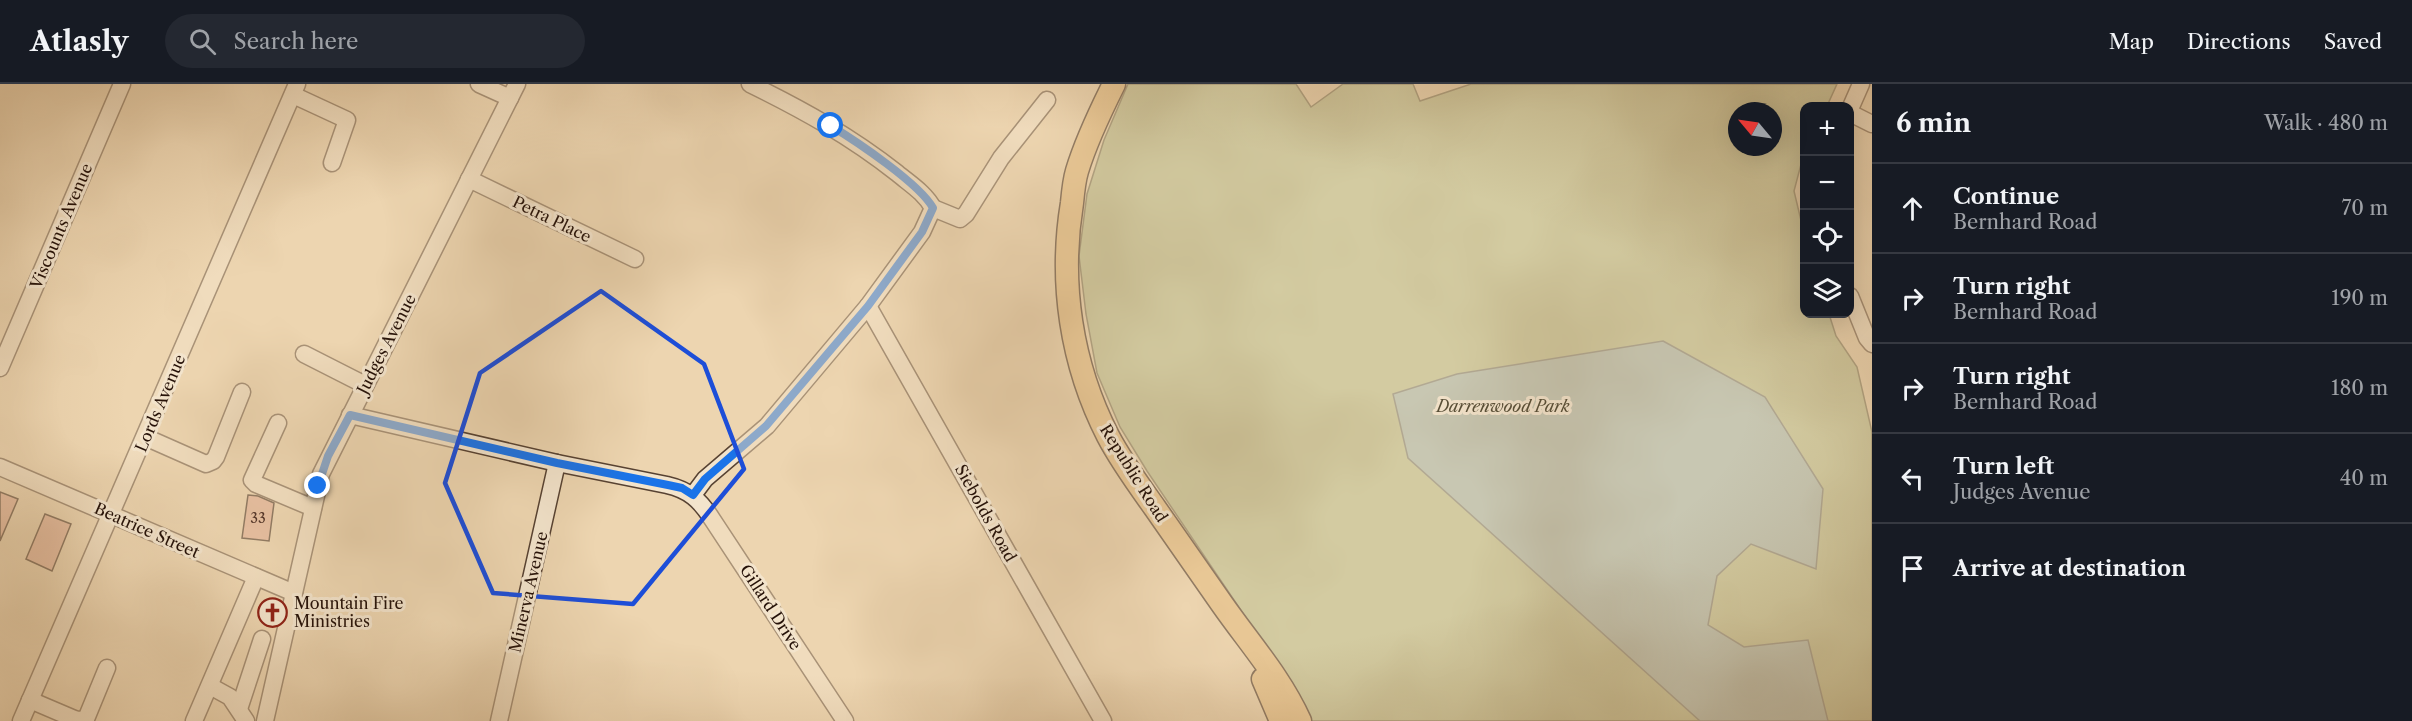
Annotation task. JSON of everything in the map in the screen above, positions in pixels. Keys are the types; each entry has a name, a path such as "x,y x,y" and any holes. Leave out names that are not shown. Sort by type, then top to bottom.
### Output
{"main road":[{"name":"Republic Road","path":"1114,84 1095,122 1077,172 1069,223 1066,264 1068,296 1072,330 1081,370 1095,410 1125,466 1245,636 1268,663 1300,721"},
{"name":"Republic Road","path":"1245,636 1281,721"}],"street":[{"name":"Viscounts Avenue","path":"0,368 122,84"},
{"path":"479,84 514,91"},
{"path":"1854,102 1861,84"},
{"path":"760,86 863,147 922,193 933,208 960,219 966,214 1001,158 1047,100"},
{"path":"295,90 347,120 332,163"},
{"name":"Lords Avenue","path":"21,721 295,90"},
{"name":"Judges Avenue","path":"265,721 321,474 514,91"},
{"path":"1854,113 1872,124"},
{"name":"Petra Place","path":"469,179 634,260"},
{"path":"350,415 557,463 682,488 693,495 705,479 766,426 868,306 922,232 933,208"},
{"name":"Siebolds Road","path":"868,306 1103,721"},
{"path":"1854,306 1867,338 1872,344"},
{"path":"304,354 365,385"},
{"path":"145,437 210,464 216,457 242,392"},
{"path":"278,423 252,480 255,484 313,508"},
{"name":"Minerva Avenue","path":"499,721 557,463"},
{"name":"Beatrice Street","path":"0,467 294,593"},
{"name":"Gillard Drive","path":"693,495 712,519 845,721"},
{"path":"194,721 256,577"},
{"path":"242,715 262,639"},
{"path":"30,700 77,720 86,719 107,668"},
{"path":"210,686 227,694 242,715"}],"highlighted area":[{"path":"601,291 704,364 744,469 633,604 493,593 445,483 480,373"}],"green space":[{"name":"Darrenwood Park","path":"1128,84 1296,84 1311,107 1343,84 1413,84 1420,101 1471,84 1837,84 1829,102 1800,102 1800,168 1794,191 1800,216 1800,318 1830,318 1836,336 1857,367 1872,432 1872,721 1311,721 1300,698 1147,471 1120,427 1097,373 1086,314 1079,256 1087,194 1104,140"}],"water":[{"path":"1663,341 1765,397 1823,489 1816,569 1751,544 1717,576 1708,625 1744,647 1808,640 1828,721 1700,721 1408,458 1393,394 1457,374"}],"building":[{"path":"0,492 18,499 0,541"},
{"path":"248,495 258,496 274,503 269,541 242,538"},
{"path":"45,514 71,524 52,571 26,559"}],"place":[{"name":"Mountain Fire Ministries","path":"273,612"}],"route":[{"path":"318,486 328,456 350,415 393,427 682,488 693,495 705,479 766,426 868,306 922,232 933,208 928,198 916,188 863,147 831,126"}]}
